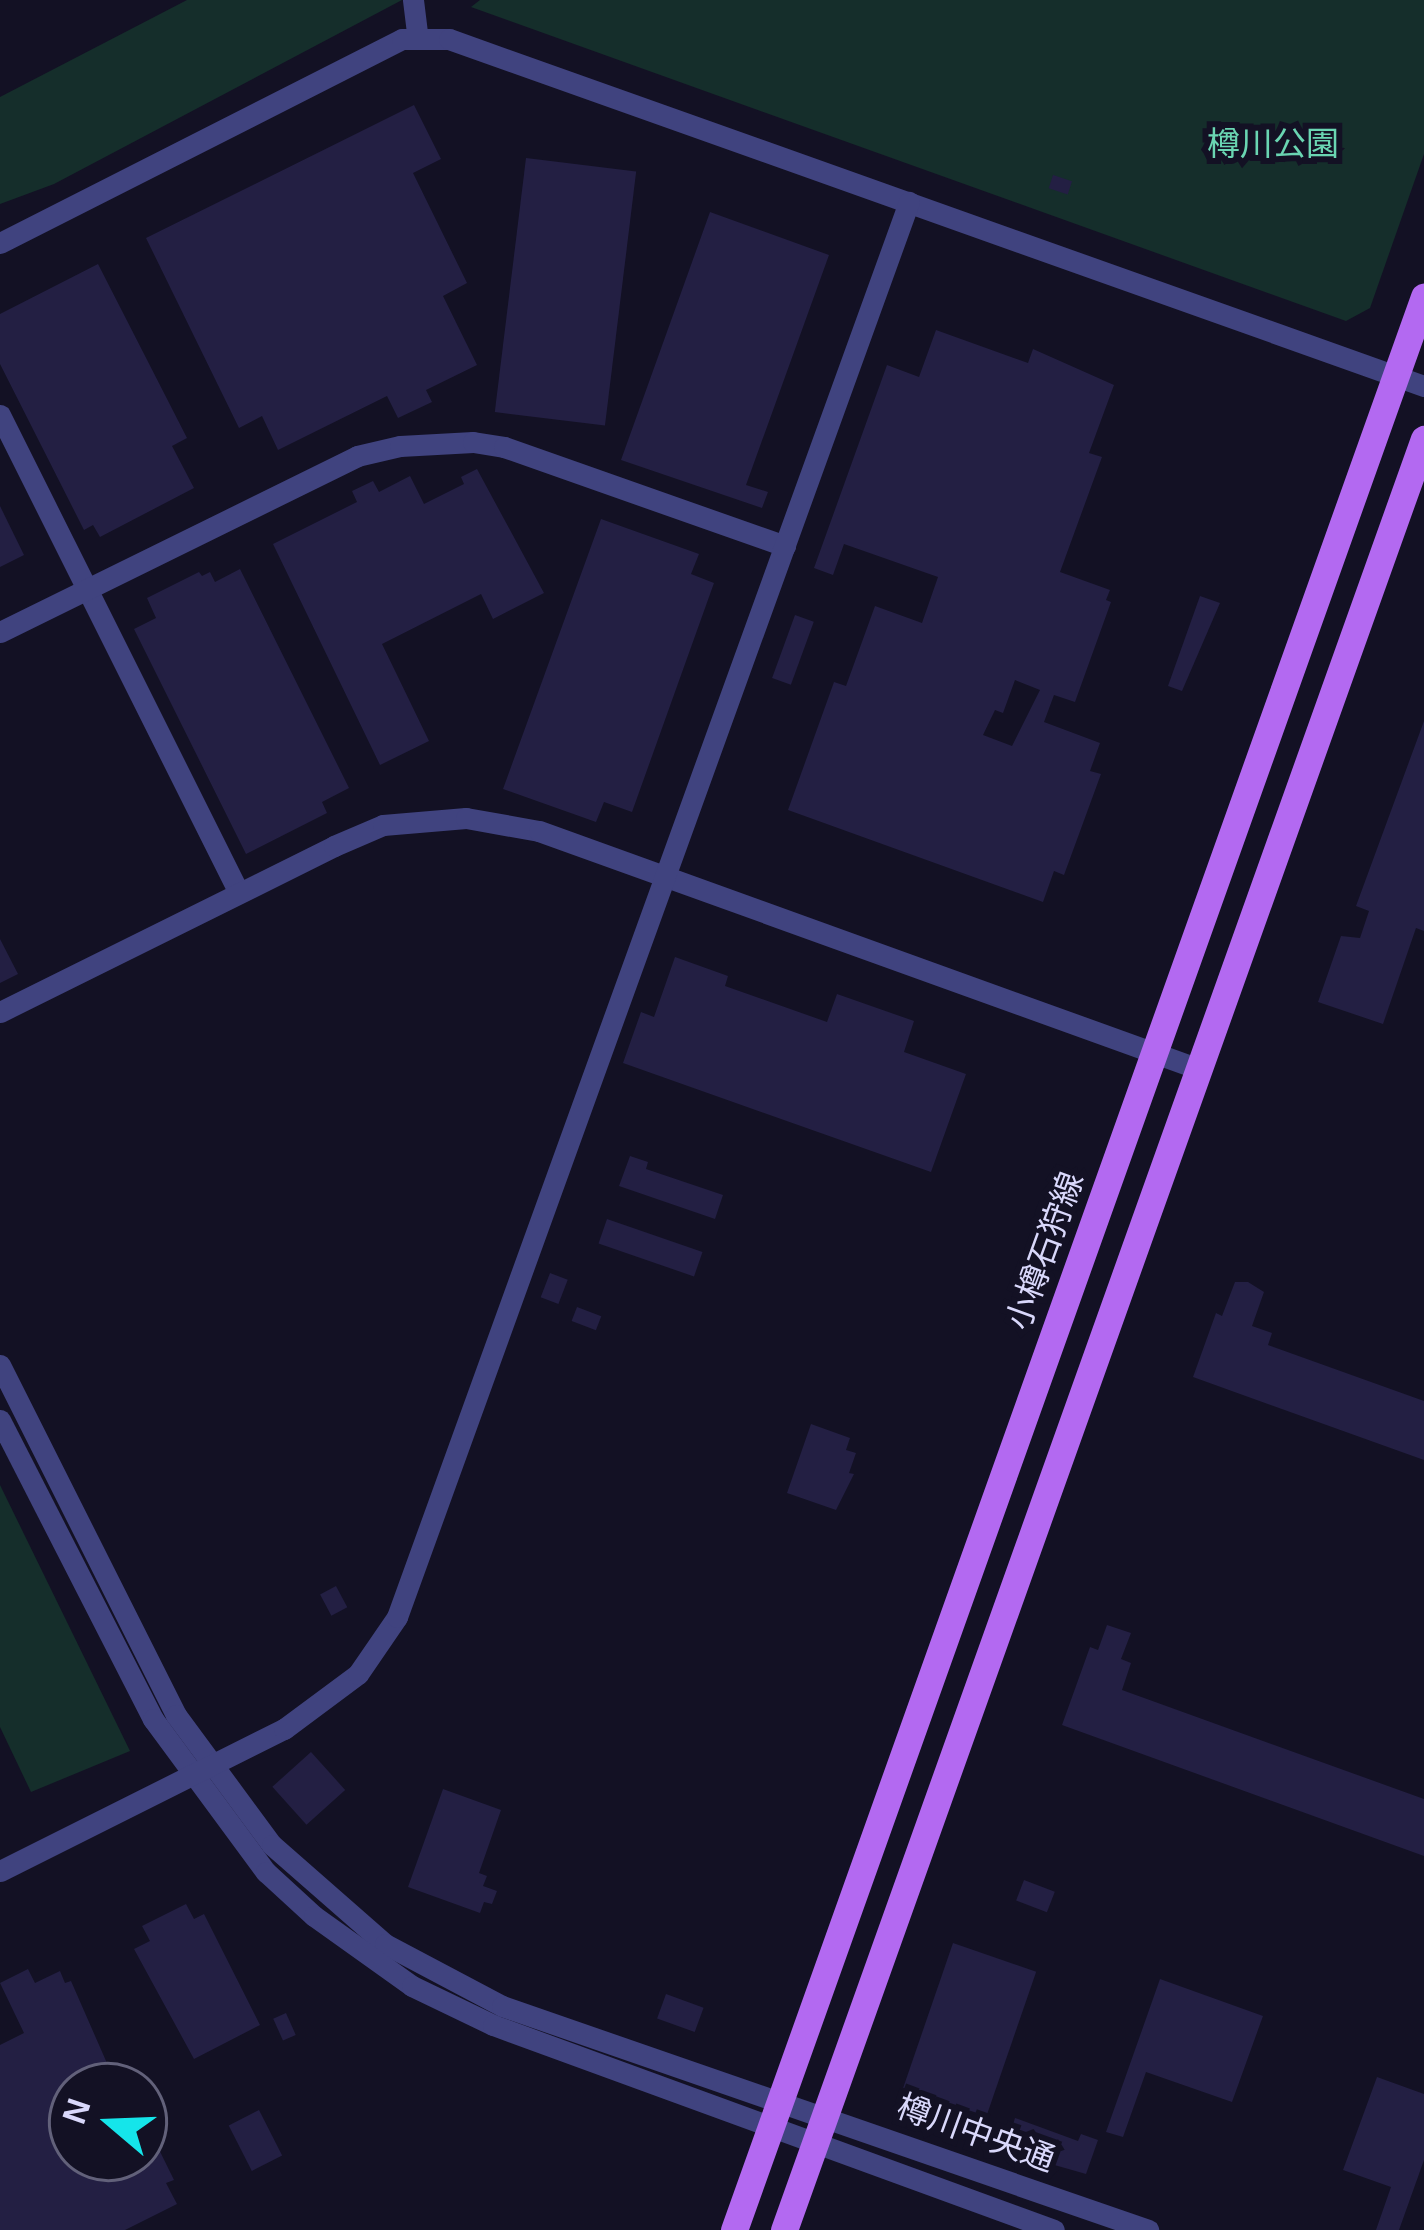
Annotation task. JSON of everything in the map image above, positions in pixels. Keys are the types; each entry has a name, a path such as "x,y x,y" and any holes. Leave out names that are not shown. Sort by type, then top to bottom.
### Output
{"main road":[{"name":"小樽石狩線","path":"734,2230 1424,296"},
{"path":"784,2230 1424,439"}],"street":[{"path":"413,0 418,39"},
{"path":"0,243 402,39 449,39 1424,386"},
{"path":"0,1870 249,1748 328,1700 358,1674 397,1617 909,202"},
{"path":"0,415 239,892"},
{"path":"0,632 357,456 436,442 504,446 785,546"},
{"path":"0,1012 383,825 466,818 539,831 1199,1069"},
{"path":"0,1365 201,1770"},
{"path":"0,1420 153,1719 201,1770"},
{"name":"樽川中央通","path":"201,1770 272,1845 385,1944 502,2006 741,2091 826,2114 1148,2230"},
{"name":"樽川中央通","path":"201,1770 266,1872 314,1916 412,1986 493,2025 1054,2230"}],"green space":[{"path":"187,0 402,0 54,184 0,204 0,97"},
{"name":"樽川公園","path":"480,0 1424,0 1424,154 1370,308 1346,321 471,7"},
{"path":"0,1485 130,1751 31,1792 0,1727"}],"building":[{"path":"414,105 441,159 413,173 467,283 443,296 477,365 426,390 432,402 398,418 387,396 278,450 262,416 239,428 146,238"},
{"path":"526,158 636,172 605,426 495,412"},
{"path":"1053,175 1072,181 1068,194 1049,188"},
{"path":"710,212 829,255 746,485 768,492 762,508 621,460"},
{"path":"98,264 187,438 172,446 194,488 100,537 93,525 84,530 0,364 0,314"},
{"path":"936,330 1028,363 1033,349 1114,385 1089,453 1102,457 1060,572 1110,590 1106,600 1111,602 1075,702 1054,695 1044,722 1100,743 1090,771 1101,774 1064,875 1054,871 1043,902 788,810 834,682 846,686 875,606 922,623 938,577 844,544 833,575 814,568 887,365 919,377","holes":["1015,680 1040,690 1012,746 983,735 995,710 1003,713"]},
{"path":"477,469 544,593 493,619 481,594 382,644 429,741 380,765 273,544 357,502 352,491 373,481 379,492 410,476 424,504 464,484 461,477"},
{"path":"0,506 24,555 0,567"},
{"path":"601,519 699,554 691,574 714,583 632,812 604,802 596,822 503,789"},
{"path":"240,569 349,788 322,802 327,813 246,854 134,629 156,618 147,598 199,572 202,576 210,572 215,582"},
{"path":"1200,596 1220,603 1182,691 1168,686"},
{"path":"795,615 814,622 791,685 772,678"},
{"path":"1424,721 1424,931 1416,928 1383,1024 1318,1002 1341,936 1360,938 1369,911 1356,906"},
{"path":"0,939 18,974 0,983"},
{"path":"675,957 728,976 725,986 827,1022 837,994 914,1021 904,1052 966,1074 931,1172 623,1063 641,1012 654,1017"},
{"path":"630,1156 648,1162 646,1169 723,1195 715,1219 619,1186"},
{"path":"607,1219 702,1252 694,1276 599,1244"},
{"path":"550,1273 568,1280 558,1304 541,1297"},
{"path":"1235,1282 1248,1282 1264,1292 1252,1326 1272,1333 1268,1345 1424,1401 1424,1460 1193,1377 1216,1313 1222,1316"},
{"path":"577,1307 601,1316 596,1330 572,1321"},
{"path":"811,1424 850,1438 846,1450 856,1453 849,1473 854,1474 836,1510 787,1493"},
{"path":"336,1586 347,1607 331,1616 320,1594"},
{"path":"1107,1625 1131,1633 1121,1659 1131,1663 1122,1690 1424,1799 1424,1856 1062,1725 1090,1647 1098,1650"},
{"path":"311,1752 345,1790 306,1825 272,1787"},
{"path":"443,1789 501,1810 479,1873 487,1876 483,1886 497,1891 492,1904 484,1902 480,1913 408,1887"},
{"path":"1024,1880 1055,1892 1047,1912 1016,1901"},
{"path":"186,1904 194,1919 204,1914 260,2025 194,2059 134,1949 150,1941 142,1926"},
{"path":"953,1943 1036,1972 986,2116 903,2088"},
{"path":"28,1969 35,1983 60,1971 65,1983 71,1981 106,2062 48,2062 48,2182 168,2182 168,2168 174,2180 166,2183 177,2204 125,2230 0,2230 0,2045 24,2033 0,1983"},
{"path":"1160,1979 1263,2016 1232,2102 1146,2072 1123,2137 1106,2132"},
{"path":"666,1994 704,2008 695,2032 657,2018"},
{"path":"286,2013 296,2035 283,2041 273,2019"},
{"path":"1377,2077 1424,2094 1424,2160 1399,2230 1376,2230 1391,2187 1343,2170"},
{"path":"259,2110 282,2155 252,2171 229,2125"},
{"path":"1015,2118 1078,2141 1081,2134 1098,2140 1086,2174 978,2143 986,2122 1011,2131"}]}
